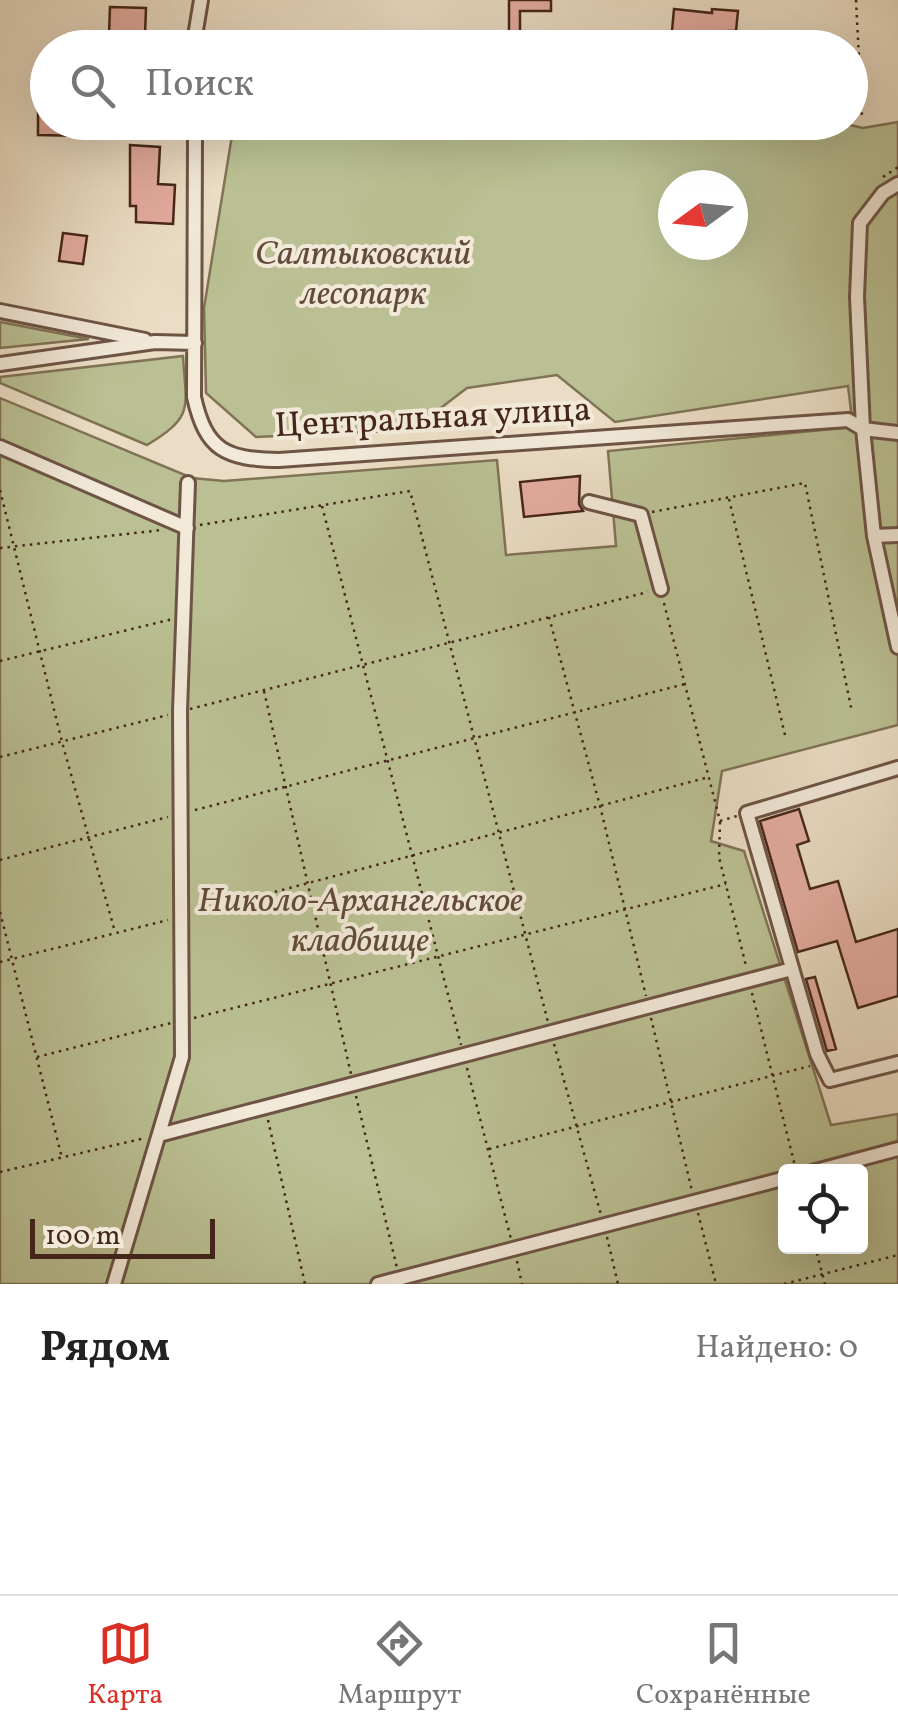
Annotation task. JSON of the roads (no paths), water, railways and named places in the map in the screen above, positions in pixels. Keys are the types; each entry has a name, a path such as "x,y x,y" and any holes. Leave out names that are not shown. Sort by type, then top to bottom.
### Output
{"street":[{"path":"196,30 201,0"},
{"name":"Центральная улица","path":"196,140 194,397 207,436 216,447 254,460 630,438 848,420 863,429 898,433"},
{"path":"898,184 883,193 860,223 856,297 874,536 898,647"},
{"path":"0,311 155,342"},
{"path":"0,364 155,342 195,343"},
{"path":"0,447 187,528"},
{"path":"114,1284 182,1057 180,712 188,483"},
{"path":"589,502 641,514 661,589"},
{"path":"874,536 898,535"},
{"path":"898,768 747,814 821,1062 830,1080 898,1063"},
{"path":"159,1135 792,969"},
{"path":"842,1164 898,1149"},
{"path":"378,1284 778,1180"}],"park label":[{"name":"Салтыковский лесопарк","path":"363,275"},
{"name":"Николо-Архангельское кладбище","path":"360,922"}]}
